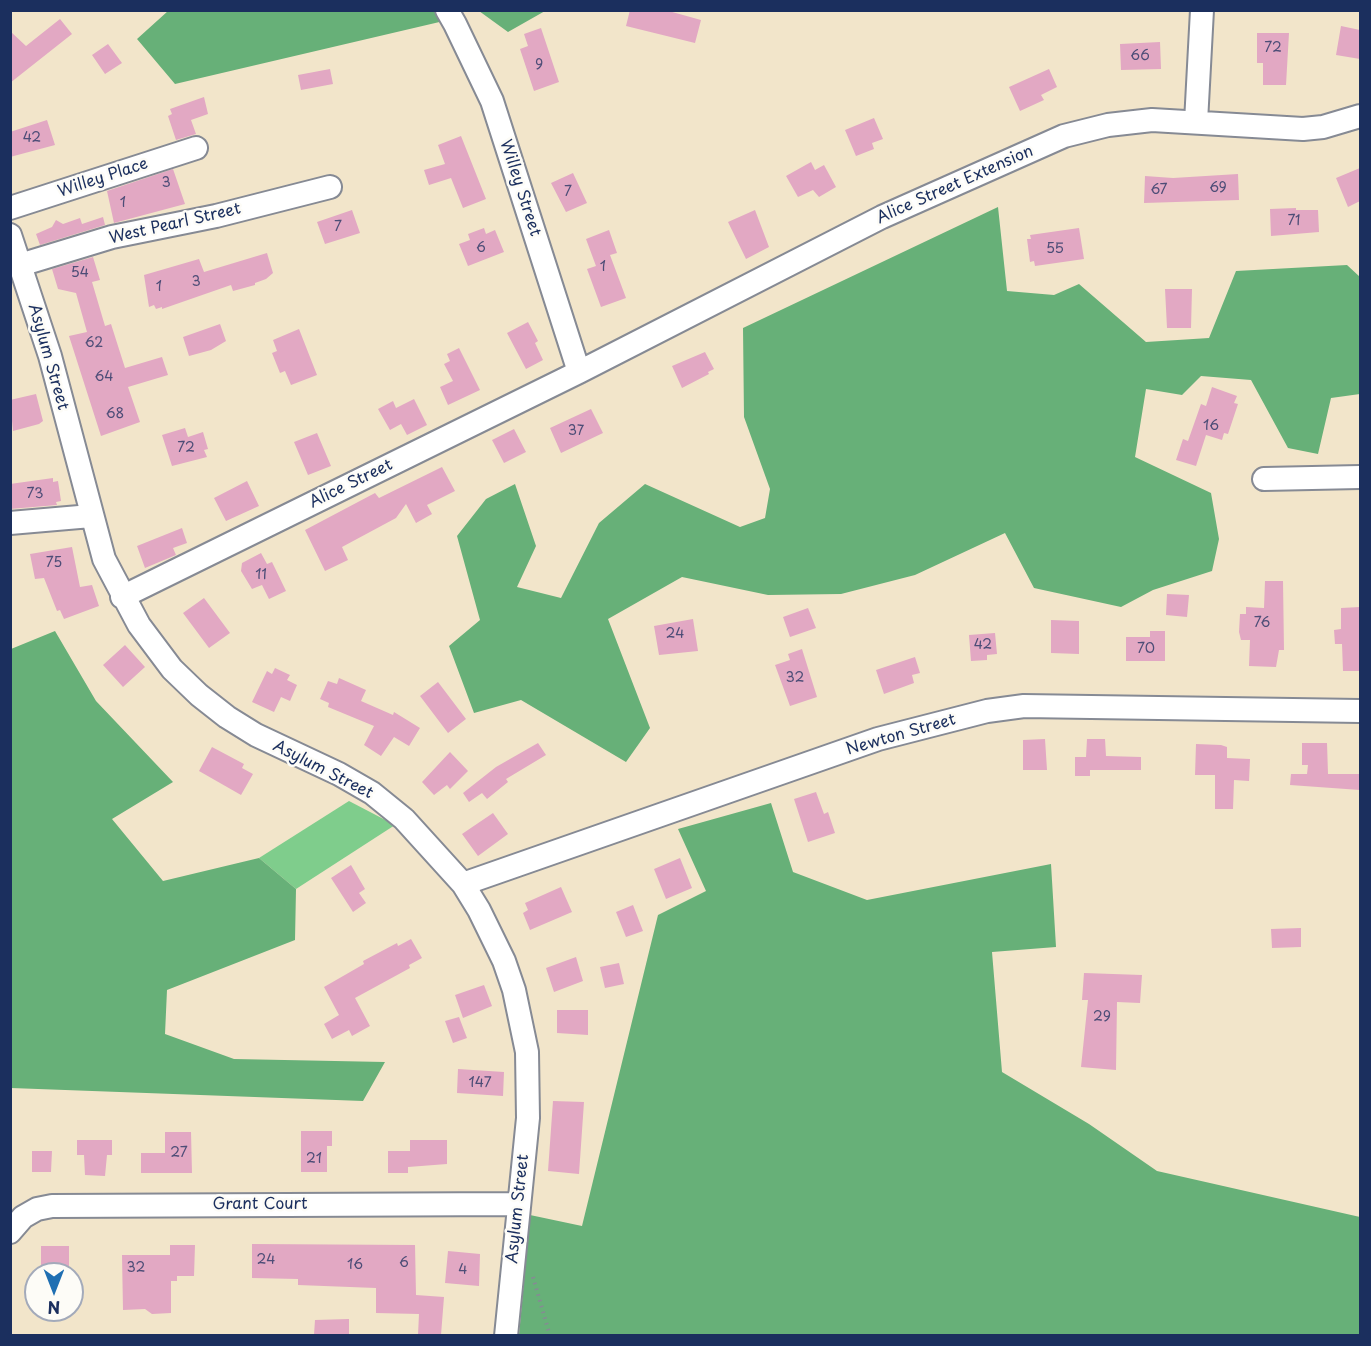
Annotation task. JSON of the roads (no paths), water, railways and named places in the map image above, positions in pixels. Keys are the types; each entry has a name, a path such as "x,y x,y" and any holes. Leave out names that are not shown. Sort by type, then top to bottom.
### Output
{"street":[{"name":"Willey Street","path":"447,10 492,102 579,372"},
{"path":"1196,122 1202,10"},
{"name":"Alice Street Extension","path":"579,372 882,217 1064,136 1119,124 1152,120 1303,129 1323,128 1360,116"},
{"name":"Willey Place","path":"10,208 196,148"},
{"name":"West Pearl Street","path":"20,265 112,237 216,216 330,187"},
{"name":"Asylum Street","path":"10,236 20,265 20,293 50,356 104,559 122,597 156,650 199,695 256,735 339,774 372,793 411,825 462,884 479,910 504,961 514,990 527,1052 528,1118 506,1335"},
{"name":"Alice Street","path":"122,597 579,372"},
{"path":"1264,479 1360,477"},
{"path":"10,523 91,516"},
{"name":"Newton Street","path":"462,884 878,739 987,711 1024,706 1360,711"},
{"name":"Grant Court","path":"10,1232 22,1217 37,1209 52,1206 519,1204"}]}
